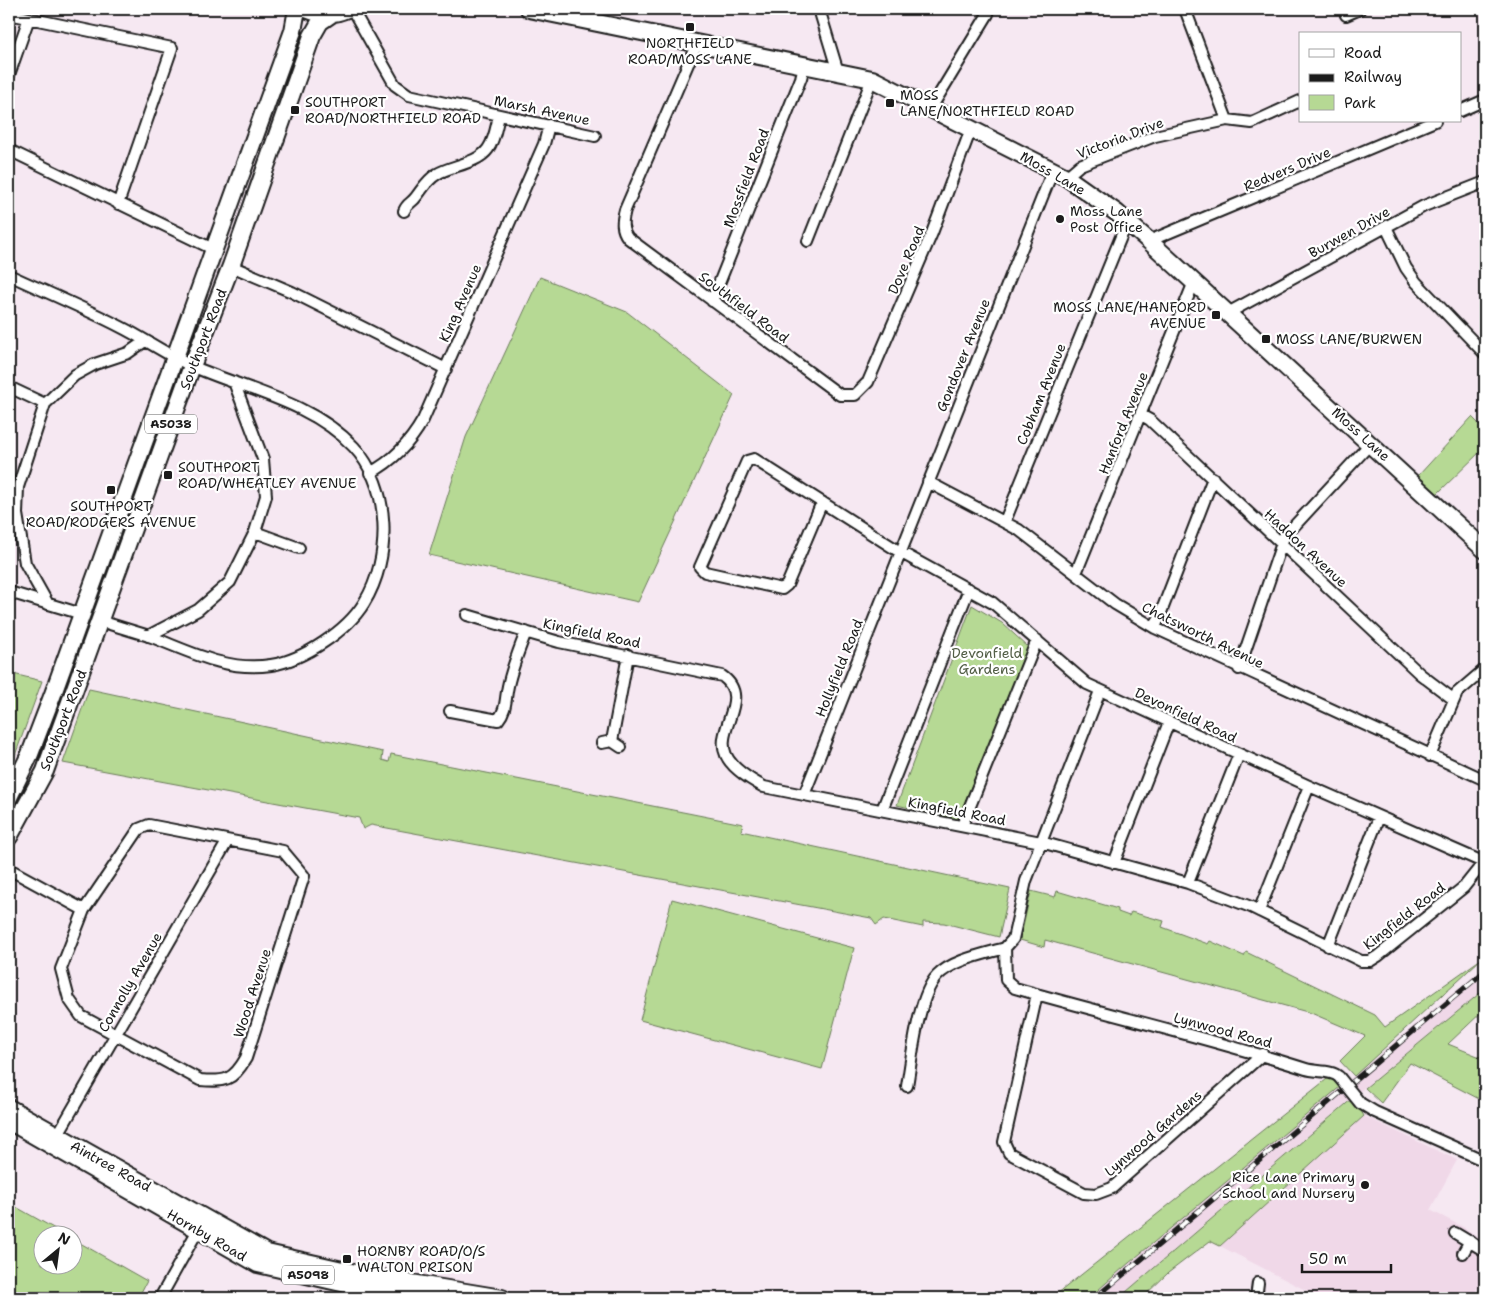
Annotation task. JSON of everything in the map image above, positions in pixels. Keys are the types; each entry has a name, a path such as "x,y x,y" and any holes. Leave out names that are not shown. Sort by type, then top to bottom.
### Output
{"main road":[{"name":"Southport Road","path":"9,797 30,754 82,614 293,31 297,9"},
{"path":"306,9 323,14 340,11"},
{"name":"Moss Lane","path":"529,9 872,79 1059,174 1127,222 1149,241 1371,443 1485,550"},
{"name":"Southport Road","path":"9,836 45,771 100,621 200,369 231,266 312,36 320,22 340,11"},
{"name":"Aintree Road","path":"9,1108 267,1253"},
{"name":"Hornby Road","path":"9,1121 258,1264 367,1288 425,1298"},
{"name":"Hornby Road","path":"267,1253 367,1288 502,1298"}],"street":[{"name":"Marsh Avenue","path":"352,9 398,88 415,97 595,136"},
{"path":"819,9 838,72"},
{"path":"931,108 988,14 986,9"},
{"path":"1185,9 1227,120"},
{"path":"1346,14 1360,9"},
{"path":"9,14 172,48 118,204"},
{"path":"9,75 28,18"},
{"name":"Southfield Road","path":"696,43 625,210 622,228 628,238 834,392 845,397 855,395"},
{"name":"Mossfield Road","path":"712,301 801,78 804,66"},
{"path":"808,241 872,79"},
{"path":"1462,110 1485,100"},
{"name":"Victoria Drive","path":"1059,174 1155,136 1227,120 1252,123 1299,101"},
{"path":"404,211 407,204 415,199 426,183 435,175 486,152 492,142 499,116"},
{"path":"1406,122 1410,132"},
{"name":"Redvers Drive","path":"1149,241 1433,122"},
{"name":"King Avenue","path":"370,473 388,463 411,438 422,420 544,144 549,125"},
{"name":"Dove Road","path":"855,395 868,382 932,233 971,129"},
{"path":"9,150 215,250"},
{"name":"Gondover Avenue","path":"900,552 1059,174"},
{"name":"Burwen Drive","path":"1228,313 1424,206 1485,182"},
{"name":"Cobham Avenue","path":"1005,521 1127,222"},
{"path":"1386,227 1406,268 1416,282 1485,354"},
{"path":"231,266 286,289 446,369"},
{"path":"9,275 121,327 175,358 306,412 333,428 355,449 370,473 380,499 384,530 378,571 364,604 335,634 302,657 270,666 223,665 148,636 100,621"},
{"name":"Hanford Avenue","path":"1076,573 1194,282"},
{"path":"48,604 25,562 13,485 45,404 75,375 95,364 128,353 145,341"},
{"path":"148,636 198,610 230,582 255,532 266,496 263,459 234,382"},
{"path":"9,387 45,404"},
{"name":"Haddon Avenue","path":"1141,415 1150,420 1213,478 1420,674 1454,699"},
{"path":"1240,669 1282,544 1292,527 1371,443"},
{"name":"Devonfield Road","path":"822,502 787,585 782,589 705,572 700,567 748,461 754,459 822,502 900,552 993,603 1082,680 1100,690 1379,818 1484,863"},
{"path":"1155,628 1213,478"},
{"name":"Chatsworth Avenue","path":"928,482 1005,521 1037,542 1115,604 1155,628 1240,669 1485,780"},
{"path":"255,532 299,548"},
{"name":"Hollyfield Road","path":"804,795 900,552"},
{"path":"882,810 969,589"},
{"path":"9,592 48,604 62,606 82,614"},
{"name":"Kingfield Road","path":"467,615 560,642 718,675 728,681 735,700 724,744 728,759 764,787 1041,842 1188,883 1259,911 1361,961 1374,959 1464,887 1484,863"},
{"path":"450,711 498,720 504,712 513,670 526,632"},
{"path":"962,826 1037,640"},
{"path":"602,743 616,744 628,655"},
{"path":"1430,756 1460,688 1485,670"},
{"path":"907,1086 925,994 938,975 963,960 1005,948 1013,939 1024,887 1100,690"},
{"path":"1114,863 1169,722"},
{"path":"1188,883 1239,754"},
{"path":"1259,911 1309,786"},
{"path":"1328,946 1379,818"},
{"path":"115,1034 81,1016 69,999 63,981 61,969 84,910 139,829 149,825 227,842"},
{"name":"Connolly Avenue","path":"57,1136 227,842"},
{"name":"Wood Avenue","path":"115,1034 200,1080 220,1082 237,1074 246,1058 304,876 282,850 227,842"},
{"path":"9,869 84,910"},
{"name":"Lynwood Road","path":"1005,948 1006,980 1015,988 1262,1054 1309,1069 1335,1073 1360,1103 1375,1112 1485,1161"},
{"name":"Lynwood Gardens","path":"1037,994 1004,1142 1009,1153 1084,1193 1096,1194 1112,1188 1262,1054"},
{"path":"160,1298 198,1230"},
{"path":"1455,1233 1485,1251"},
{"path":"1463,1253 1470,1241"},
{"path":"1256,1298 1258,1283"}],"shaded area":[{"path":"1485,967 1485,989 1358,1093 1119,1298 1089,1298 1123,1268"},
{"name":"Rice Lane Primary School and Nursery","path":"1364,1116 1457,1160 1430,1210 1463,1227 1485,1242 1485,1277 1471,1298 1321,1298 1220,1246"}],"green space":[{"path":"540,277 627,312 734,395 638,602 429,555 466,437"},
{"path":"1472,417 1485,430 1485,447 1437,494 1418,476"},
{"name":"Devonfield Gardens","path":"972,605 1002,623 1028,647 958,819 897,805"},
{"path":"9,673 42,681 13,761 9,760"},
{"path":"89,689 383,752 382,760 389,762 391,754 743,824 741,831 1010,889 999,937 944,923 923,922 923,927 884,919 876,925 871,918 371,825 363,829 359,818 63,763"},
{"path":"1031,891 1055,897 1057,891 1118,909 1118,912 1129,916 1131,912 1164,921 1162,927 1208,944 1210,941 1244,956 1246,952 1375,1015 1385,1027 1481,959 1354,1076 1340,1061 1365,1036 1311,1013 1045,940 1044,947 1020,940"},
{"path":"672,899 854,948 822,1069 640,1020"},
{"path":"1485,989 1485,1009 1448,1044 1485,1059 1485,1102 1410,1063 1381,1103 1365,1088"},
{"path":"1334,1078 1341,1086 1089,1298 1052,1298 1327,1079"},
{"path":"1353,1098 1364,1116 1220,1246 1210,1241 1168,1273 1142,1298 1119,1298"},
{"path":"9,1203 46,1224 32,1224 32,1274 82,1274 82,1244 147,1281 138,1298 9,1298"}],"railway":[{"path":"1095,1298 1485,971"}],"place":[{"name":"NORTHFIELD ROAD/MOSS LANE","path":"690,27"},
{"name":"MOSS LANE/NORTHFIELD ROAD","path":"890,103"},
{"name":"SOUTHPORT ROAD/NORTHFIELD ROAD","path":"295,110"},
{"name":"Moss Lane Post Office","path":"1060,219"},
{"name":"MOSS LANE/HANFORD AVENUE","path":"1216,315"},
{"name":"MOSS LANE/BURWEN","path":"1266,339"},
{"name":"SOUTHPORT ROAD/WHEATLEY AVENUE","path":"168,475"},
{"name":"SOUTHPORT ROAD/RODGERS AVENUE","path":"111,490"},
{"name":"Rice Lane Primary School and Nursery","path":"1365,1185"},
{"name":"HORNBY ROAD/O/S WALTON PRISON","path":"347,1259"}]}
